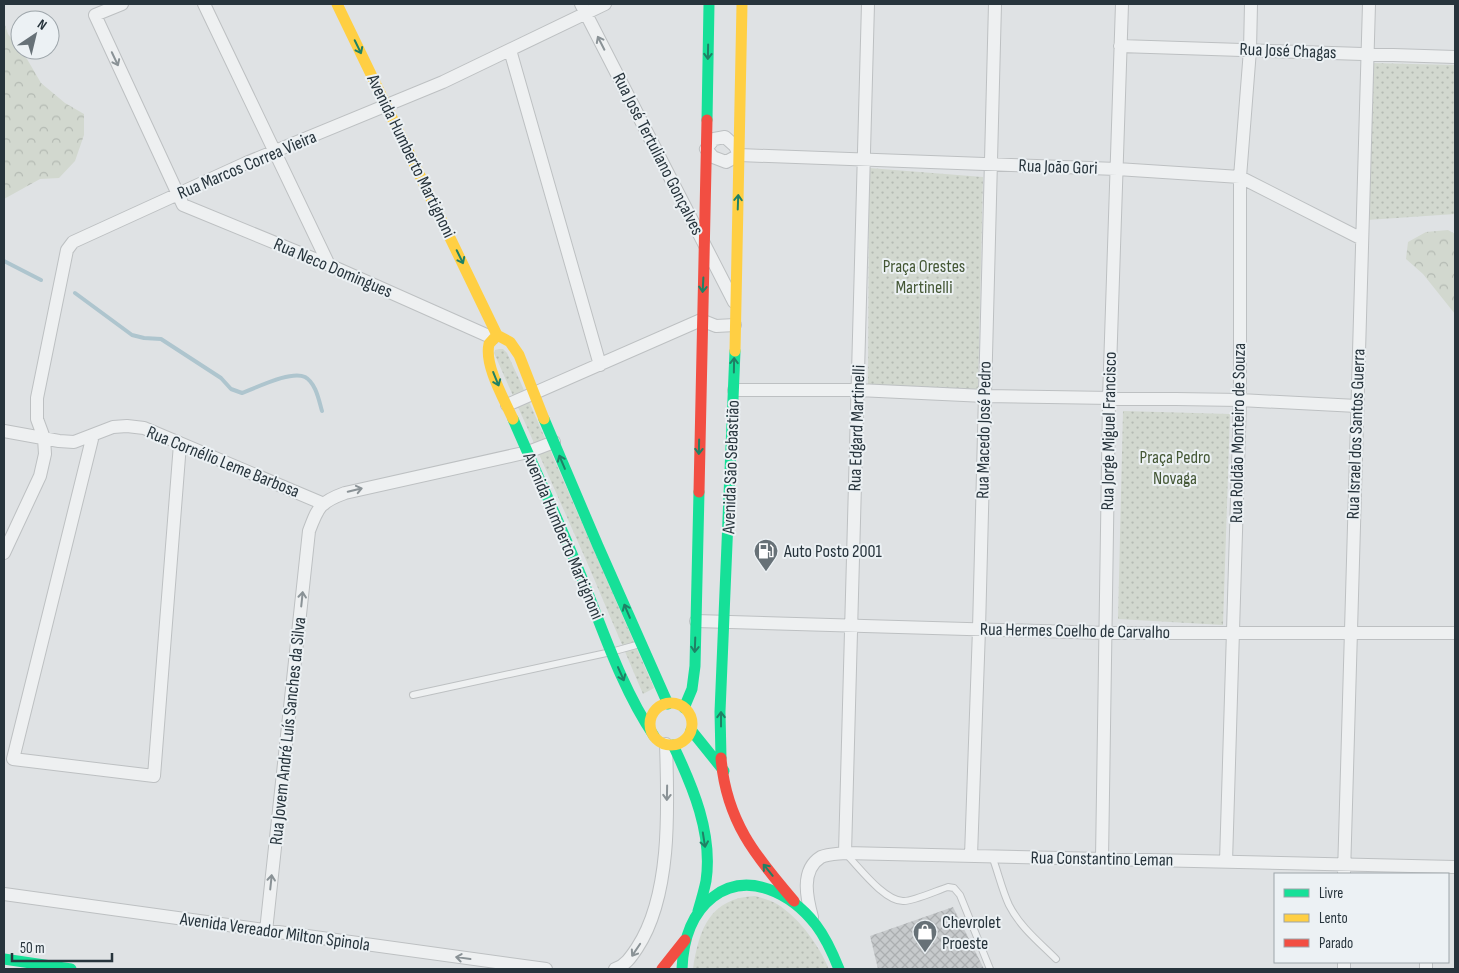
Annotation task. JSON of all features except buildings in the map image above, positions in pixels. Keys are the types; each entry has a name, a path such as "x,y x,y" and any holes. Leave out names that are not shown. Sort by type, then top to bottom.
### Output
{"main road":[{"name":"Avenida Humberto Martignoni","path":"337,4 495,336"},
{"name":"Avenida São Sebastião","path":"684,708 691,693 696,621 709,4"},
{"name":"Avenida São Sebastião","path":"742,4 734,390 720,712 721,742 727,797 735,817 748,842 764,866 799,908"},
{"name":"Avenida Humberto Martignoni","path":"654,736 640,715 611,652 578,566 489,360 487,350 489,342 495,336 504,336 516,349 554,442 668,704"},
{"path":"697,560 727,560"},
{"path":"669,745 685,740 691,730 691,719 684,708 676,704 668,704 656,710 651,717 650,723 654,736 693,764 724,775"},
{"path":"691,730 724,775"},
{"path":"682,969 688,937 698,911 706,881 706,853 693,764"},
{"path":"698,911 713,896 728,887 742,884 757,885 771,889 799,908 814,923 839,969"},
{"path":"662,969 688,937"},
{"path":"4,959 71,969"}],"street":[{"path":"122,4 95,15 178,194"},
{"path":"204,4 329,265"},
{"name":"Rua Marcos Correa Vieira","path":"4,553 40,476 45,454 44,438 37,419 36,398 67,250 73,242 275,152 443,82 510,50 584,8 605,4"},
{"name":"Rua Edgard Martinelli","path":"845,853 868,4"},
{"name":"Rua Macedo José Pedro","path":"971,856 979,629 995,4"},
{"name":"Rua Jorge Miguel Francisco","path":"1102,859 1108,399 1122,4"},
{"name":"Rua Roldão Monteiro de Souza","path":"1226,862 1240,400 1240,177 1250,50 1251,4"},
{"name":"Rua Israel dos Santos Guerra","path":"1344,869 1369,4"},
{"name":"Rua José Tertuliano Gonçalves","path":"584,8 735,305"},
{"name":"Rua José Chagas","path":"1120,46 1455,56"},
{"path":"510,50 600,364"},
{"path":"725,137 735,146 739,155 726,162 713,157 706,149 714,139 725,137"},
{"name":"Rua João Gori","path":"739,155 1117,169 1240,177 1362,239"},
{"name":"Rua Neco Domingues","path":"178,194 183,205 495,336"},
{"path":"507,405 702,320 716,326 735,325"},
{"path":"734,390 858,390 984,396 1240,400 1357,406"},
{"name":"Rua Cornélio Leme Barbosa","path":"4,431 74,442 113,427 144,428 324,504"},
{"path":"93,435 13,759 154,776 180,444"},
{"path":"324,504 330,499 345,493 528,452 554,442"},
{"name":"Rua Jovem André Luís Sanches da Silva","path":"266,931 309,531 317,511 324,504"},
{"name":"Rua Hermes Coelho de Carvalho","path":"696,621 1106,633 1455,633"},
{"path":"615,969 632,957 642,940 652,914 661,879 666,831 669,745"},
{"name":"Rua Constantino Leman","path":"814,923 806,888 810,872 817,860 822,857 845,853 1226,862 1344,869 1425,870 1455,867"},
{"name":"Avenida Vereador Milton Spinola","path":"4,894 546,969"}],"lane":[{"path":"414,695 641,644"},
{"path":"845,853 893,900 904,902 948,886 954,888 960,895 990,969"},
{"path":"992,856 1015,916 1056,959"}],"green space":[{"path":"4,22 10,37 10,60 28,60 41,83 65,103 84,114 84,135 75,161 59,178 40,179 4,199"},
{"path":"1371,63 1455,65 1455,214 1367,220"},
{"name":"Praça Orestes Martinelli","path":"869,168 983,177 978,390 868,386"},
{"path":"1448,230 1455,234 1455,314 1423,274 1406,259 1408,242 1426,232"},
{"path":"503,349 507,353 520,381 654,688 643,694 494,353 495,350"},
{"name":"Praça Pedro Novaga","path":"1123,411 1230,414 1223,625 1118,619"},
{"path":"755,896 778,904 798,921 816,944 829,969 693,969 699,941 709,918 717,909 727,903 740,898"}],"waterway":[{"path":"4,261 41,280"},
{"path":"75,293 132,335 161,339 221,378 231,389 242,393 283,378 299,375 305,377 312,383 322,411"}],"traffic: fast":[{"path":"707,120 709,4"},
{"path":"721,758 720,712 735,351"},
{"path":"513,419 586,588 611,653 631,696 654,736"},
{"path":"544,419 668,704"},
{"path":"684,708 692,689 695,666 699,492"},
{"path":"691,730 724,771"},
{"path":"673,745 688,777 700,811 707,846 706,881 698,911"},
{"path":"682,969 686,939 699,912 713,897 726,889 740,886 755,886 769,889 795,904 820,930 839,969"},
{"path":"4,959 71,969"}],"traffic: slow":[{"path":"337,4 497,335"},
{"path":"735,351 742,4"},
{"path":"513,419 489,362 489,344 497,335 510,342 519,355 544,419"},
{"path":"671,703 686,709 692,724 686,739 671,745 656,739 650,724 656,709 671,703"}],"traffic: jam":[{"path":"699,492 707,120"},
{"path":"721,758 724,780 736,819 755,852 794,901"},
{"path":"662,969 685,940"}],"place":[{"name":"Auto Posto 2001","path":"766,572"},
{"name":"Chevrolet Proeste","path":"925,953"}]}
